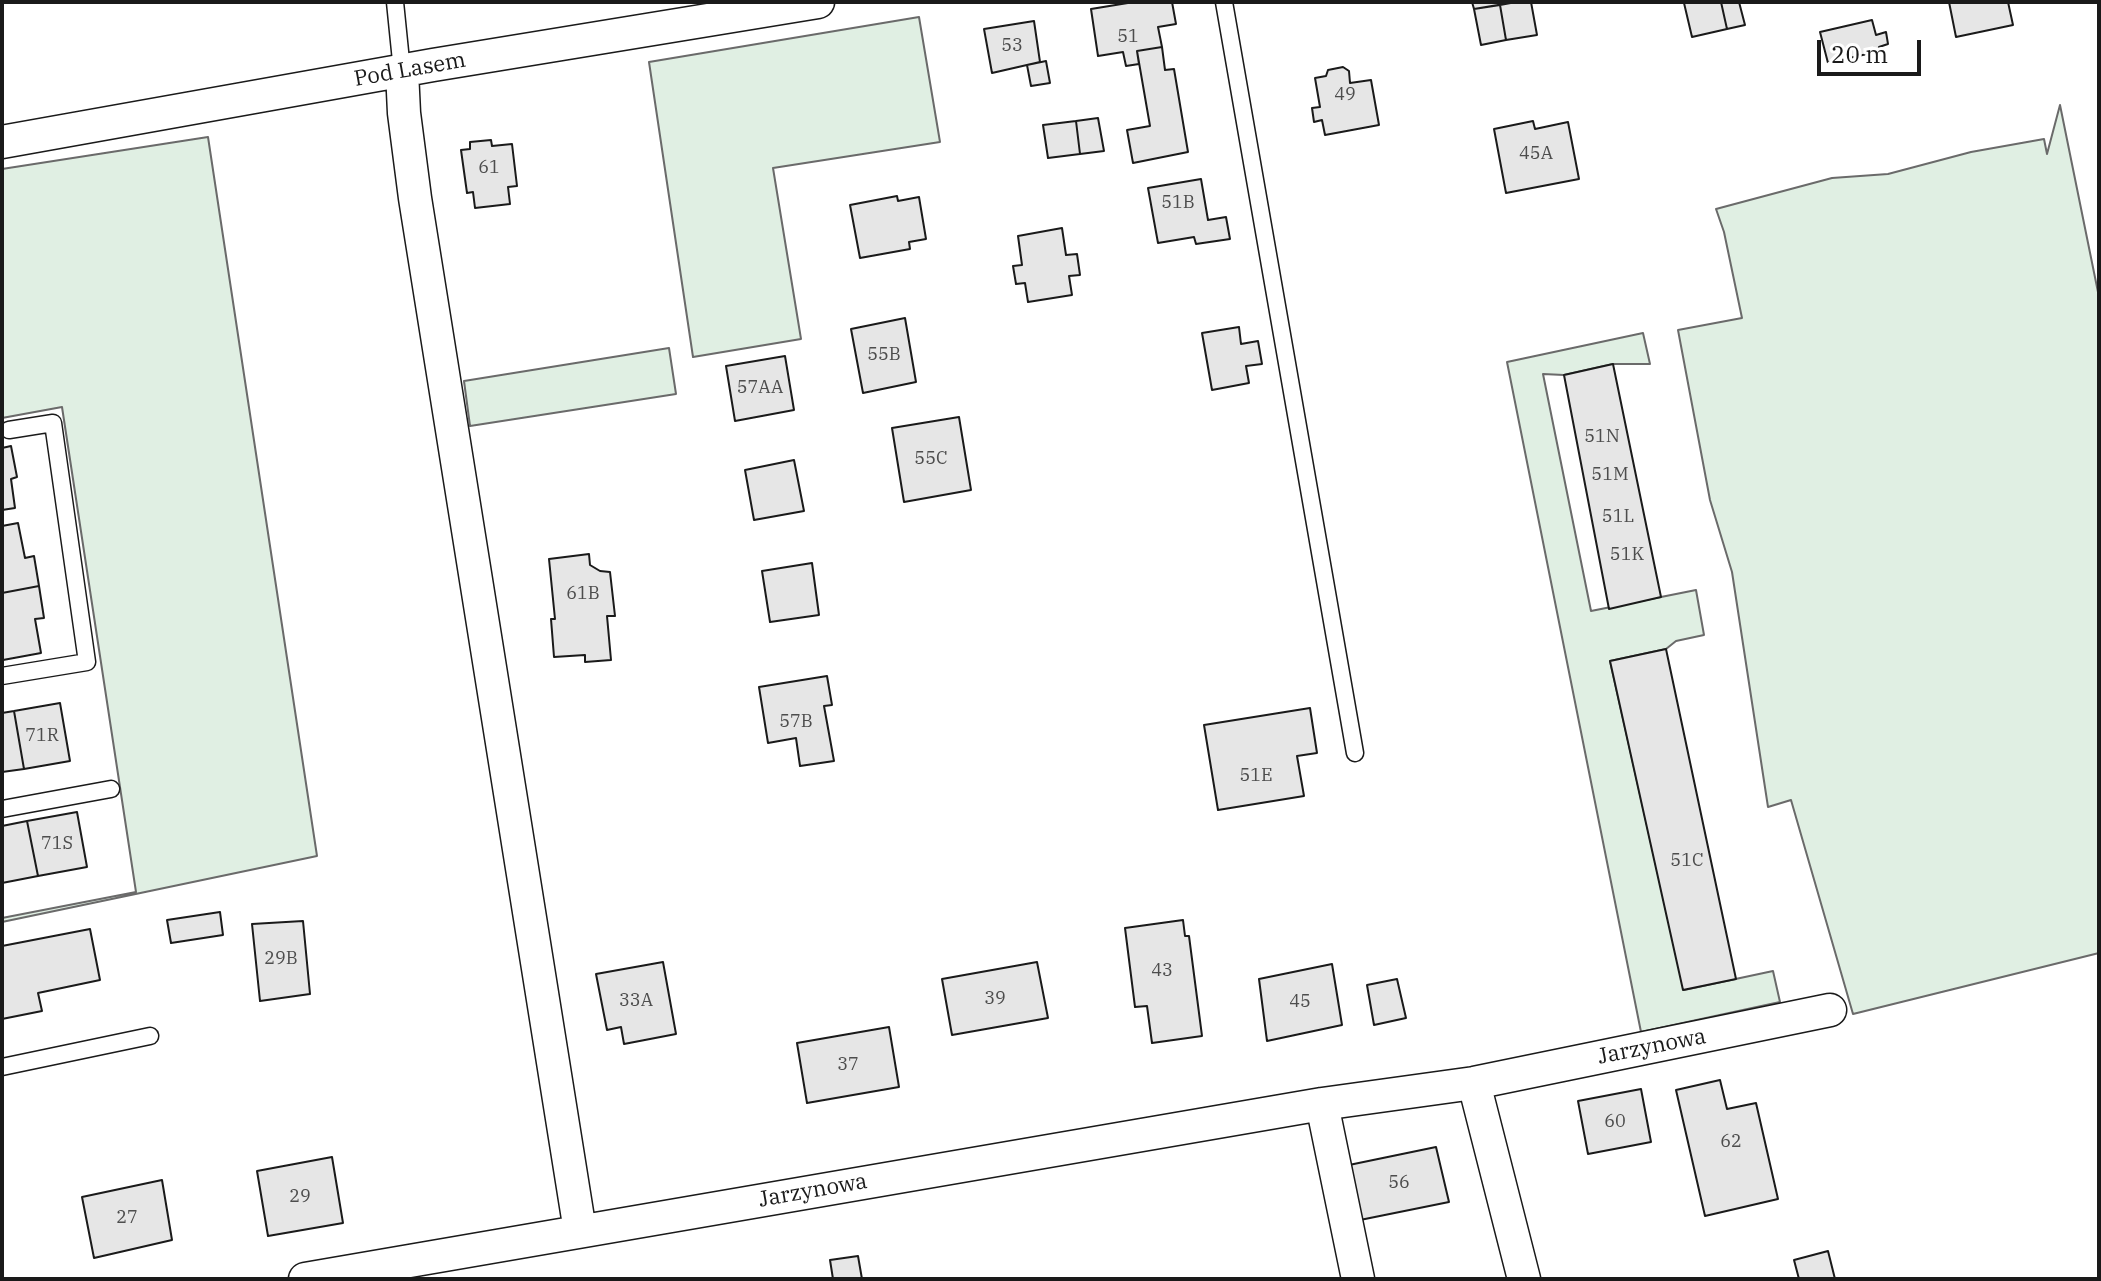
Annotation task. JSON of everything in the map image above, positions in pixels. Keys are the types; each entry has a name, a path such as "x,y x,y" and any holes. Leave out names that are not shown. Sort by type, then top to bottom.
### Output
{"street":[{"name":"Pod Lasem","path":"2,142 818,2"},
{"path":"402,71 415,198 580,1231"},
{"name":"Jarzynowa","path":"305,1279 1322,1104 1474,1083 1830,1010"},
{"path":"1474,1083 1524,1279"},
{"path":"1322,1104 1358,1279"}],"lane":[{"path":"395,2 402,71"},
{"path":"1224,2 1355,753"},
{"path":"2,676 87,662 53,423 9,430"},
{"path":"2,809 111,789"},
{"path":"2,1067 150,1036"}],"green space":[{"path":"919,17 940,142 773,168 801,339 693,357 649,62"},
{"path":"2060,105 2099,297 2099,953 1853,1014 1791,800 1768,807 1732,572 1710,500 1678,330 1742,318 1724,232 1716,209 1832,178 1888,174 1971,152 2044,139 2047,154"},
{"path":"208,137 317,856 2,922 2,918 136,892 62,407 2,418 2,169"},
{"path":"1643,333 1650,364 1613,364 1564,375 1543,374 1591,611 1696,590 1704,635 1676,641 1666,649 1610,661 1684,990 1773,971 1780,1002 1641,1032 1507,362"},
{"path":"669,348 676,394 470,426 464,381"}],"building":[{"path":"1134,2 1172,2 1176,24 1158,27 1162,47 1137,51 1139,64 1126,66 1123,52 1098,56 1091,9"},
{"path":"1472,2 1516,2 1474,9"},
{"path":"1531,2 1537,35 1506,40 1500,5"},
{"path":"1721,2 1727,29 1692,37 1684,3"},
{"path":"1721,2 1739,2 1745,25 1727,29"},
{"path":"1949,2 2008,2 2013,25 1956,37"},
{"path":"1500,5 1506,40 1481,45 1474,9"},
{"path":"1872,20 1876,35 1886,32 1888,44 1879,47 1880,51 1828,63 1820,32"},
{"path":"1034,21 1040,62 992,73 984,29"},
{"path":"1162,47 1165,70 1174,69 1188,152 1133,163 1127,130 1150,126 1137,51"},
{"path":"1046,61 1050,83 1031,86 1027,65"},
{"path":"1343,67 1349,71 1350,83 1371,80 1379,125 1325,135 1322,120 1314,122 1312,108 1320,107 1315,78 1326,76 1328,70"},
{"path":"1098,118 1104,151 1080,154 1076,121"},
{"path":"1076,121 1080,154 1048,158 1043,125"},
{"path":"1533,121 1535,129 1568,122 1579,179 1506,193 1494,129"},
{"path":"491,140 492,146 512,144 517,186 508,187 510,204 475,208 473,192 467,193 461,150 470,149 470,142"},
{"path":"1201,179 1208,220 1226,217 1230,239 1196,244 1194,237 1158,243 1148,188"},
{"path":"897,196 898,201 919,197 926,239 909,242 910,249 860,258 850,205"},
{"path":"1062,228 1066,255 1077,254 1080,275 1069,276 1072,295 1028,302 1025,283 1016,284 1013,266 1022,265 1018,236"},
{"path":"905,318 916,382 863,393 851,329"},
{"path":"1239,327 1241,344 1258,341 1262,364 1246,366 1249,383 1212,390 1202,333"},
{"path":"785,356 794,410 735,421 726,366"},
{"path":"1613,364 1661,597 1609,609 1564,375"},
{"path":"959,417 971,490 904,502 892,428"},
{"path":"11,446 17,477 11,479 15,508 2,510 2,448"},
{"path":"794,460 804,511 754,520 745,470"},
{"path":"18,523 25,558 34,556 39,586 2,593 2,526"},
{"path":"589,554 590,565 610,572 615,616 607,616 611,660 585,662 585,655 554,657 551,619 555,619 549,559"},
{"path":"812,563 819,615 770,622 762,571"},
{"path":"39,586 44,618 35,619 41,653 3,660 2,593"},
{"path":"1666,649 1736,979 1683,990 1610,661"},
{"path":"827,676 832,705 824,706 834,761 800,766 796,738 768,743 759,687"},
{"path":"60,703 70,761 24,769 14,711"},
{"path":"1310,708 1317,753 1297,756 1304,796 1218,810 1204,725"},
{"path":"14,711 24,769 2,772 2,713"},
{"path":"77,812 87,867 38,876 27,821"},
{"path":"27,821 38,876 2,883 2,826"},
{"path":"220,912 223,935 171,943 167,920"},
{"path":"1183,920 1185,936 1189,936 1202,1036 1152,1043 1147,1006 1135,1007 1125,928"},
{"path":"303,921 310,994 260,1001 252,924"},
{"path":"90,929 100,980 38,993 42,1011 2,1019 2,946"},
{"path":"663,962 676,1034 624,1044 621,1027 607,1030 596,974"},
{"path":"1037,962 1048,1018 952,1035 942,979"},
{"path":"1332,964 1342,1025 1267,1041 1259,979"},
{"path":"1397,979 1406,1018 1374,1025 1367,985"},
{"path":"889,1027 899,1087 807,1103 797,1043"},
{"path":"1720,1080 1727,1109 1756,1103 1778,1199 1705,1216 1676,1090"},
{"path":"1641,1089 1651,1142 1588,1154 1578,1101"},
{"path":"1436,1147 1449,1202 1360,1220 1349,1165"},
{"path":"332,1157 343,1223 268,1236 257,1171"},
{"path":"162,1180 172,1240 94,1258 82,1197"},
{"path":"1828,1251 1835,1279 1799,1279 1794,1260"},
{"path":"858,1256 862,1279 833,1279 830,1260"}]}
